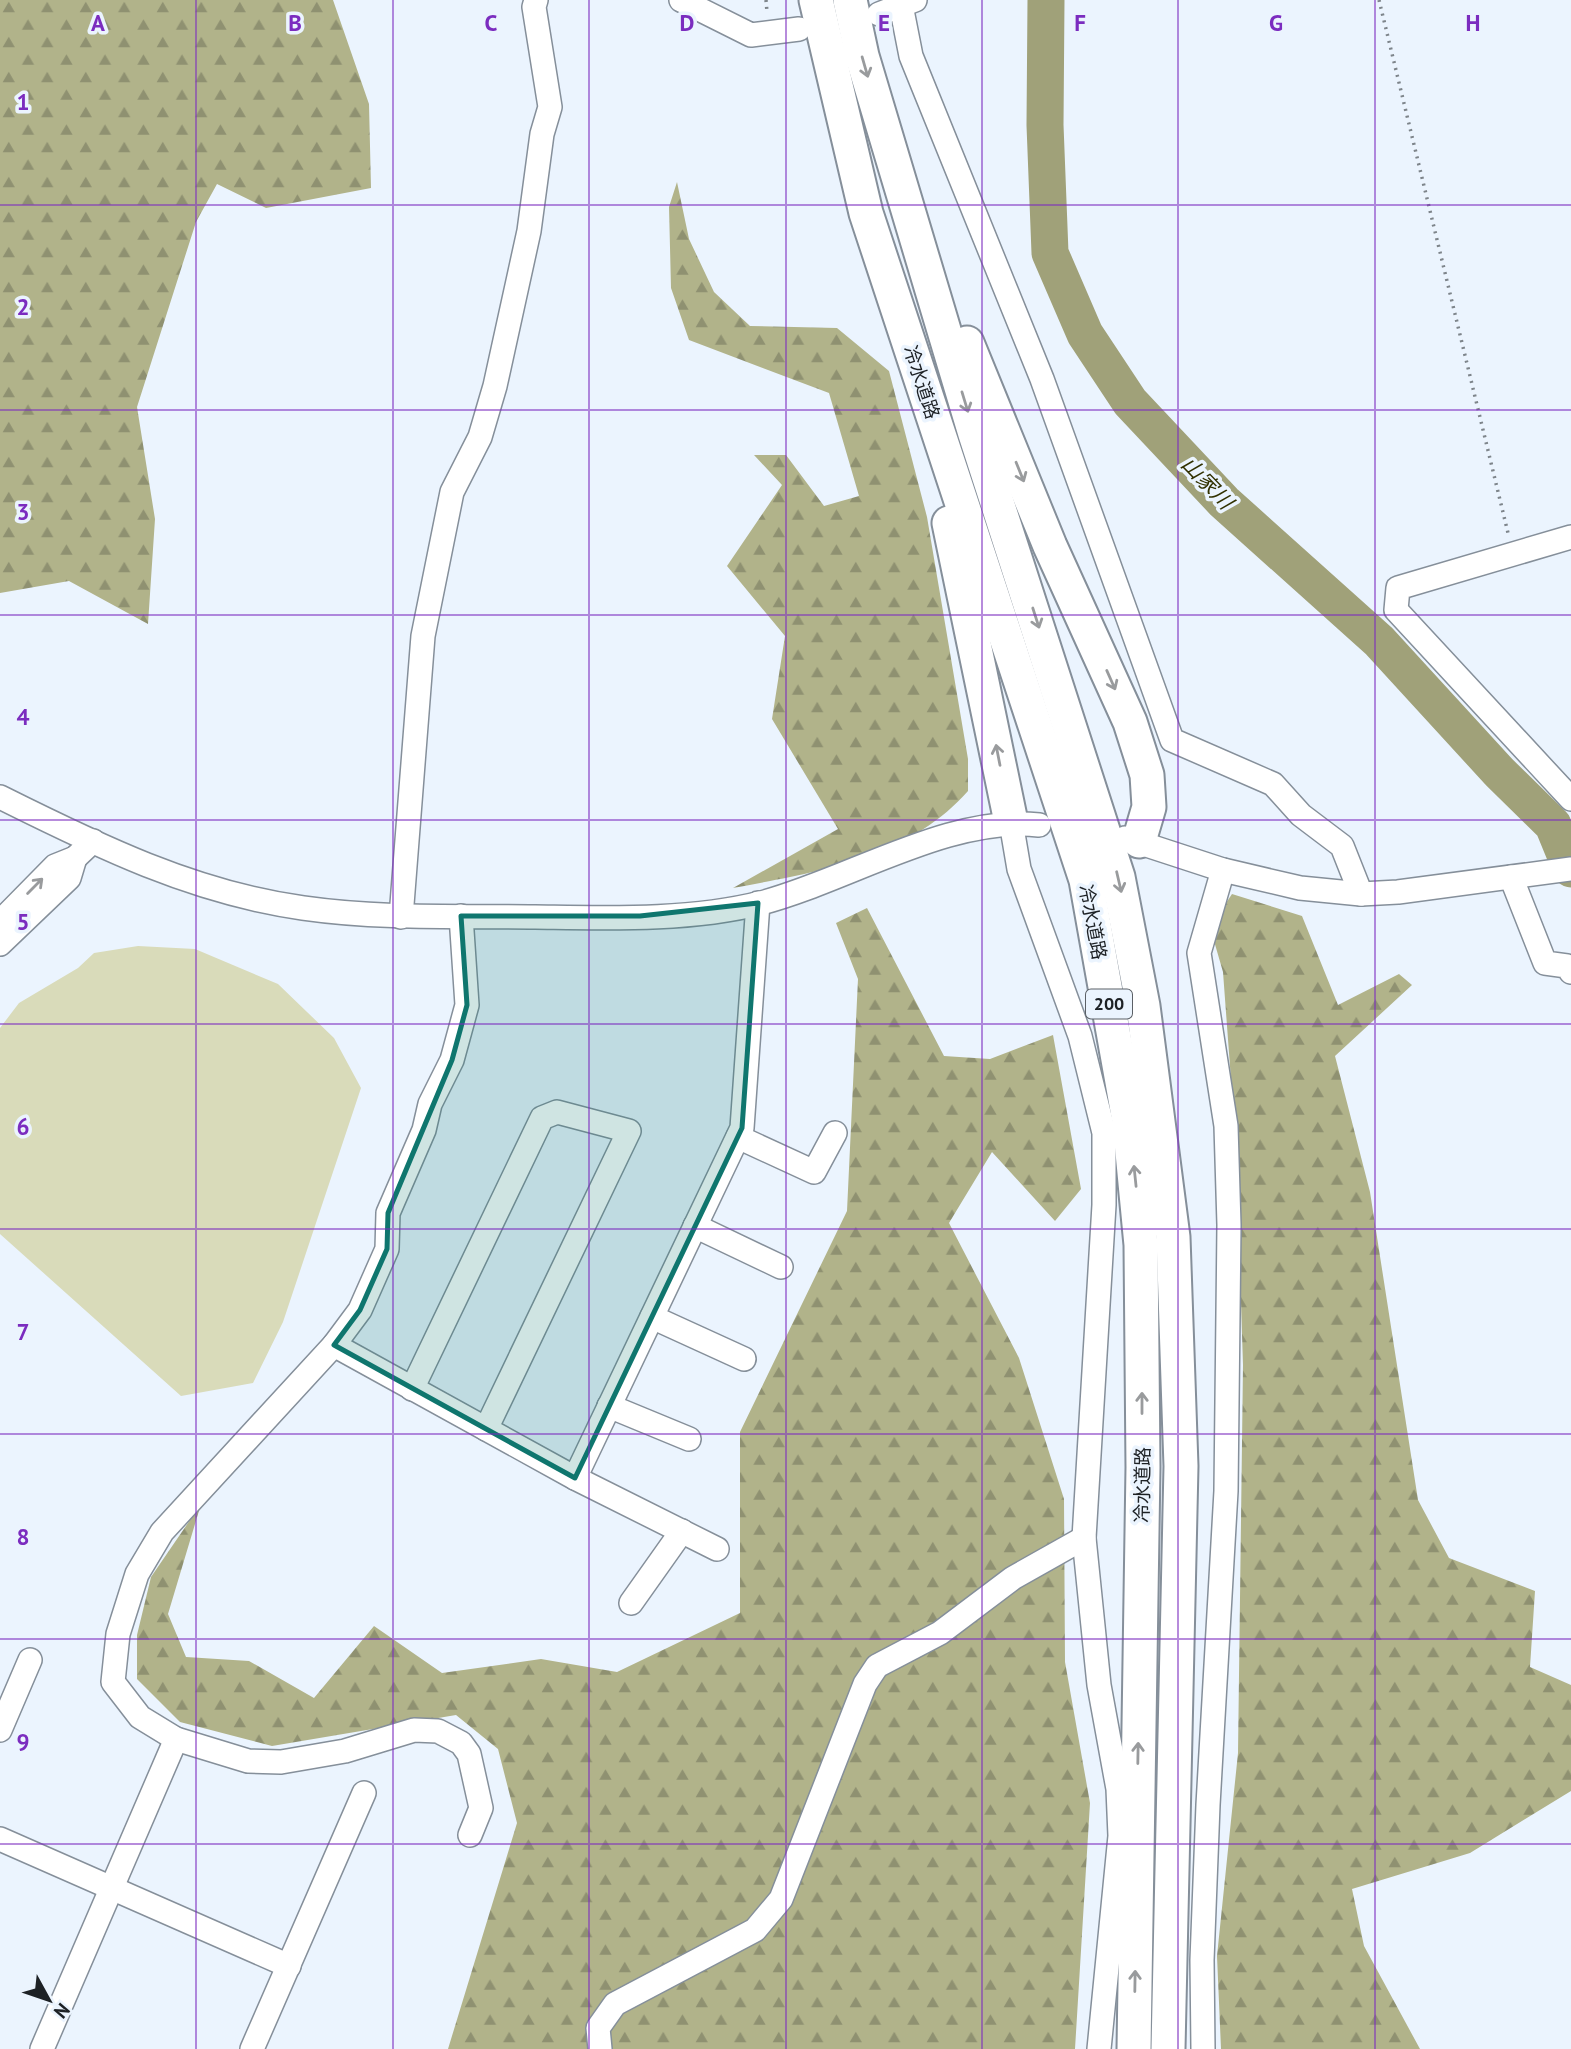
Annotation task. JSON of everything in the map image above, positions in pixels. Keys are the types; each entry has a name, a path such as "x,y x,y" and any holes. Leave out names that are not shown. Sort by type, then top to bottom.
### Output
{"highway":[{"name":"冷水道路","path":"816,0 866,213 1086,880 1129,1121 1141,1245 1143,1467 1134,2049"},
{"name":"冷水道路","path":"864,7 862,56 975,435 1118,877 1143,1006 1160,1118 1173,1237 1181,1466 1168,2049"},
{"path":"906,206 1050,546 1130,722 1147,775 1149,807 1132,840"},
{"path":"898,309 971,618 1025,824"}],"street":[{"path":"401,917 423,636 452,492 480,437 495,386 528,231 542,134 550,107 534,7 536,0"},
{"path":"681,0 751,35 799,29"},
{"path":"864,7 905,2 911,55 1042,379 1172,740 1273,784 1301,815 1342,846 1361,894"},
{"path":"1571,537 1398,588 1396,610 1571,799"},
{"path":"0,797 51,824 151,868 215,889 300,908 401,917 640,916 703,913 758,903 822,885 933,838 1025,824 1019,869 1080,1036 1104,1133 1104,1205 1084,1538 1099,1685 1118,1790 1119,1836 1100,2049"},
{"path":"1132,840 1223,870 1300,888 1361,894 1398,892 1562,870"},
{"path":"0,922 55,866 75,858 93,841"},
{"path":"0,944 69,878 75,858"},
{"path":"1203,2049 1202,1959 1208,1804 1226,1491 1229,1225 1226,1126 1199,953 1223,870"},
{"path":"1511,877 1545,962 1567,966 1571,972"},
{"path":"575,1478 742,1128 758,903"},
{"path":"461,916 467,1005 452,1060 430,1104 424,1130 388,1213 387,1249 360,1310 334,1345 162,1532 137,1574 118,1634 113,1682 140,1717 176,1739 248,1761 281,1762 345,1751 414,1730 438,1731 461,1743 469,1754 481,1808 470,1835"},
{"path":"412,1389 542,1118 556,1112 629,1131 486,1429"},
{"path":"738,1137 814,1172 835,1133"},
{"path":"695,1226 781,1267"},
{"path":"652,1317 744,1359"},
{"path":"334,1345 575,1478 717,1549"},
{"path":"610,1406 689,1439"},
{"path":"631,1603 682,1531"},
{"path":"600,2049 598,2028 615,2004 755,1930 781,1899 860,1697 877,1666 940,1633 1013,1578 1084,1538"},
{"path":"0,1730 30,1660"},
{"path":"41,2049 176,1739"},
{"path":"252,2049 364,1793"},
{"path":"0,1839 289,1966"}],"path":[{"path":"1379,0 1513,552"}],"highlighted area":[{"path":"758,903 742,1128 575,1478 334,1345 360,1310 387,1249 388,1213 452,1060 467,1005 461,916 640,916"}],"green space":[{"path":"0,0 333,0 369,104 371,188 266,208 217,184 196,222 137,407 155,519 148,624 69,581 0,593"},
{"path":"677,182 689,239 714,292 750,326 837,328 889,371 927,517 968,759 968,791 944,814 918,833 860,859 797,876 733,888 838,829 772,719 785,636 727,566 782,485 754,455 786,455 824,506 859,496 829,393 689,340 671,288 669,207"},
{"path":"1232,894 1302,916 1338,1005 1399,974 1412,985 1335,1056 1370,1192 1418,1500 1449,1558 1535,1591 1530,1667 1571,1685 1571,1791 1470,1853 1352,1889 1364,1946 1420,2049 1221,2049 1217,1956 1238,1753 1243,1365 1236,1147 1223,972 1210,927"},
{"path":"867,908 944,1056 990,1059 1053,1035 1081,1189 1055,1221 992,1152 949,1223 1019,1358 1064,1499 1065,1662 1090,1803 1075,2049 448,2049 517,1823 498,1749 456,1715 272,1746 180,1722 137,1679 137,1635 151,1577 201,1504 168,1614 186,1657 249,1661 314,1698 374,1626 442,1673 541,1659 617,1672 740,1613 740,1432 847,1211 858,979 836,923"},
{"path":"138,946 195,949 278,984 334,1038 361,1088 283,1322 253,1383 181,1396 0,1234 0,1028 19,1003 78,968 94,953"}],"waterway":[{"name":"山家川","path":"1046,0 1045,125 1050,253 1085,334 1130,402 1224,502 1379,641 1499,772 1553,825 1571,869"}]}
